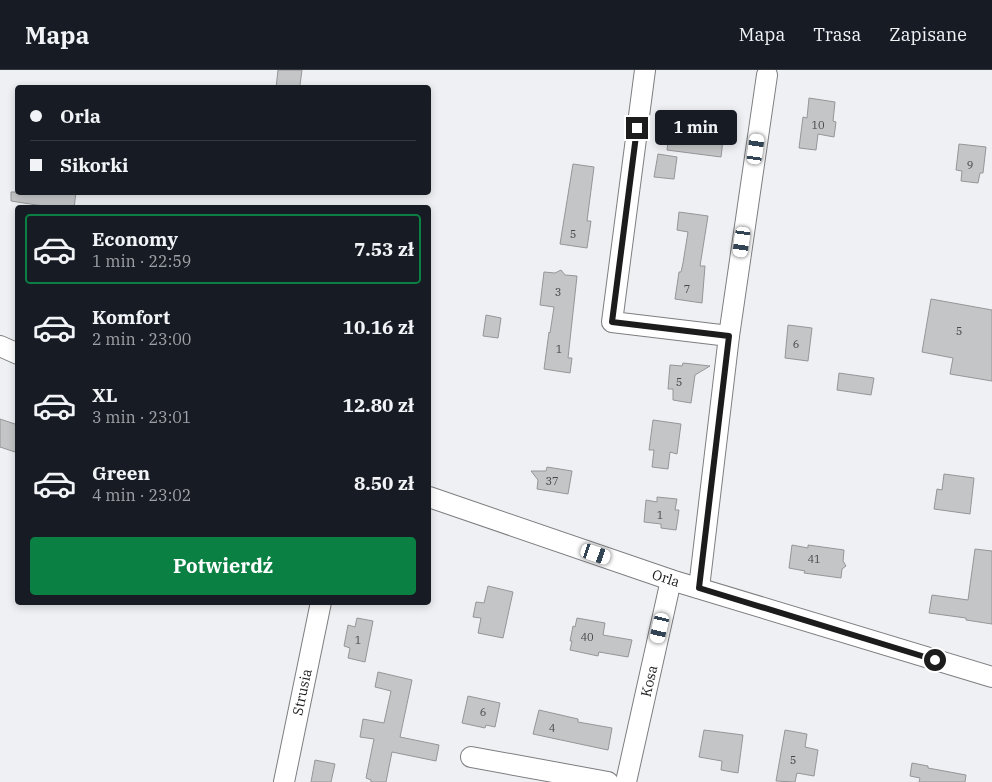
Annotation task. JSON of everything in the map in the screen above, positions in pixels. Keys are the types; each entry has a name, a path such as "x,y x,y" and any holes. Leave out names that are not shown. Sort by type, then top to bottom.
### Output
{"street":[{"path":"644,70 612,322 729,336"},
{"path":"699,588 729,336 767,75"},
{"path":"0,346 15,353"},
{"name":"Orla","path":"431,497 671,580 992,677"},
{"name":"Kosa","path":"626,782 671,580"},
{"name":"Strusia","path":"284,782 320,605"},
{"path":"471,757 608,782"}],"building":[{"path":"278,70 302,70 300,85 276,85"},
{"path":"809,98 835,102 833,121 836,122 834,137 818,134 816,150 799,148 803,117 807,118"},
{"path":"684,117 725,122 721,157 667,150 671,119 681,120"},
{"path":"959,144 986,147 983,173 980,173 978,183 961,181 962,171 956,170"},
{"path":"658,154 677,157 674,179 654,177"},
{"path":"573,164 594,167 587,221 591,221 587,248 560,244"},
{"path":"11,192 15,192 15,195 76,195 74,205 37,205 11,201"},
{"path":"679,212 708,216 700,266 705,266 702,303 675,299 688,232 677,230"},
{"path":"561,270 565,275 577,276 568,358 572,358 570,373 544,369 554,307 540,305 544,272 555,273"},
{"path":"931,299 992,310 992,381 950,374 953,358 922,352"},
{"path":"486,315 501,318 498,338 483,336"},
{"path":"788,325 812,328 808,361 785,358"},
{"path":"683,363 710,366 695,375 691,403 673,400 673,389 668,389 670,365 682,366"},
{"path":"839,373 874,378 871,395 837,390"},
{"path":"0,419 15,424 15,452 0,447"},
{"path":"653,420 681,424 677,454 670,452 668,469 652,467 654,450 649,450"},
{"path":"547,467 572,471 568,494 537,489 538,480 531,471 546,471"},
{"path":"944,474 974,478 970,514 934,509 937,489 942,490"},
{"path":"657,497 677,499 675,510 679,510 676,530 661,528 661,524 644,522 646,500 657,502"},
{"path":"792,545 808,548 808,545 844,550 843,561 846,566 842,569 841,578 804,573 805,571 789,568"},
{"path":"975,549 992,551 992,624 929,613 932,595 968,600"},
{"path":"488,586 513,592 503,638 478,633 481,618 473,617 476,602 484,603"},
{"path":"357,618 373,621 365,662 348,658 350,648 344,646 348,625 355,627"},
{"path":"577,618 605,623 603,635 632,640 628,657 599,652 598,656 570,650 573,626 575,627"},
{"path":"378,672 412,680 400,737 439,745 436,761 392,752 386,782 371,782 371,780 366,778 374,739 360,737 363,719 384,723 391,691 375,687"},
{"path":"468,696 500,703 495,727 486,725 485,728 462,723"},
{"path":"539,710 578,719 578,722 612,728 608,750 533,734"},
{"path":"704,730 743,735 738,773 721,770 722,761 699,757"},
{"path":"785,730 807,734 805,747 818,750 814,776 797,773 795,782 776,781"},
{"path":"315,760 335,764 331,782 311,782"},
{"path":"912,763 966,775 965,782 919,782 920,778 910,776"}],"route":[{"path":"637,128 612,322 729,336 699,588 935,660"}]}
